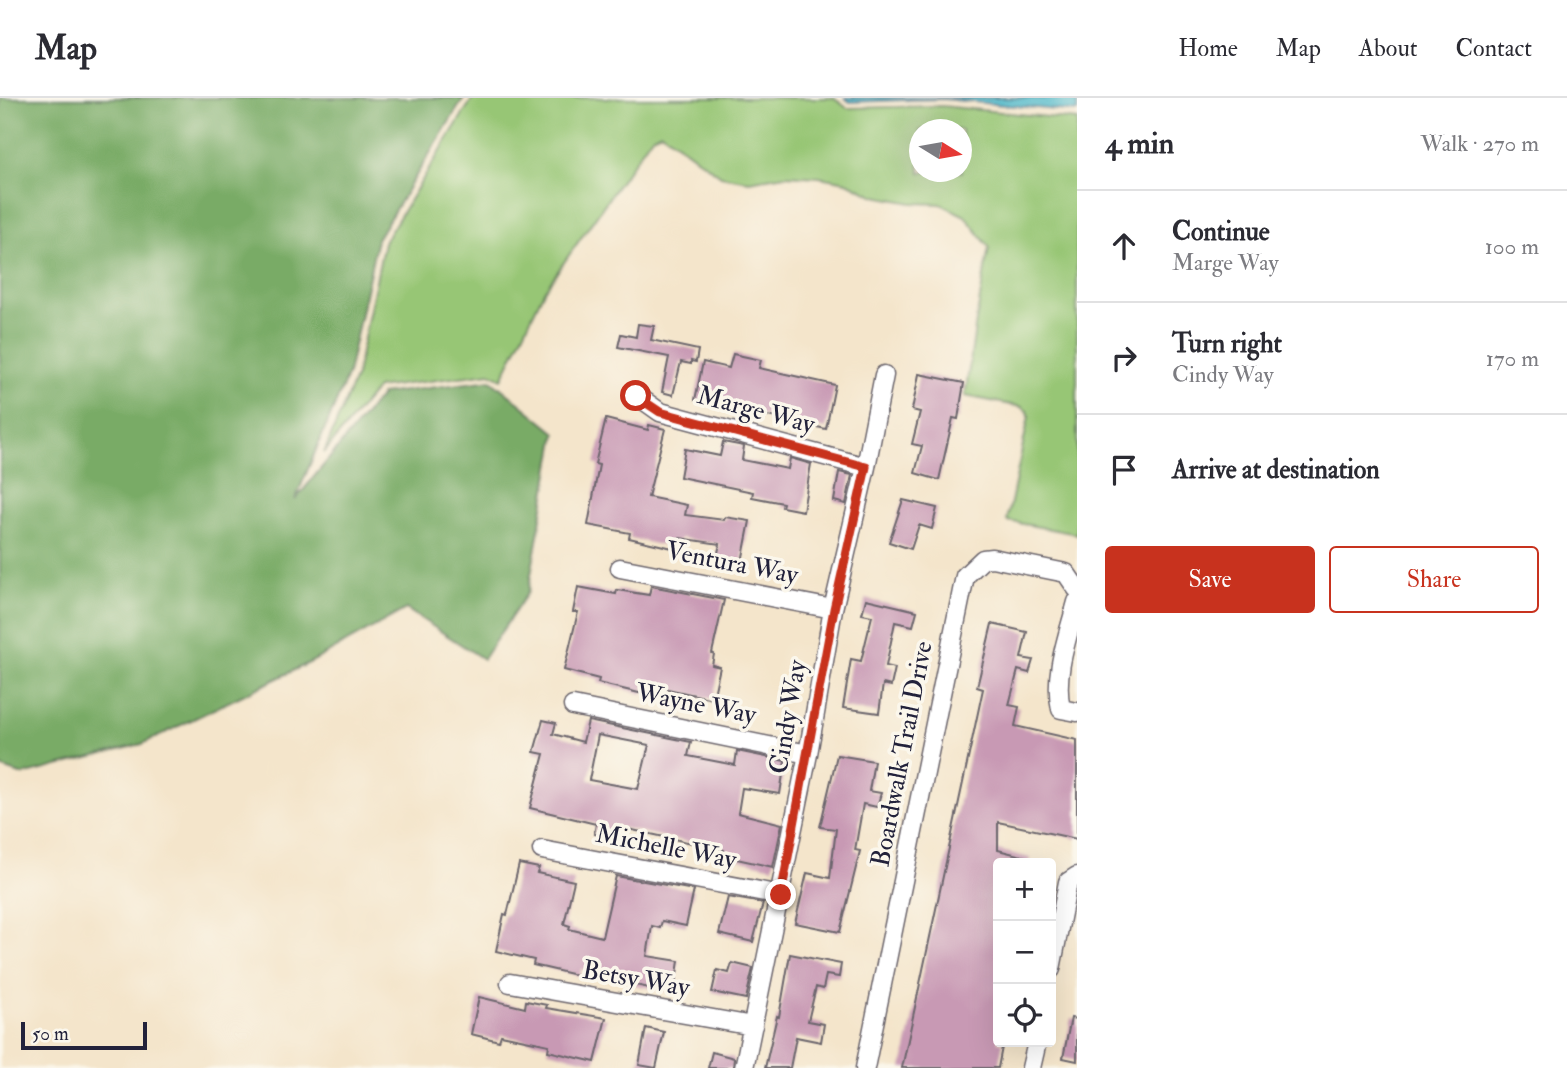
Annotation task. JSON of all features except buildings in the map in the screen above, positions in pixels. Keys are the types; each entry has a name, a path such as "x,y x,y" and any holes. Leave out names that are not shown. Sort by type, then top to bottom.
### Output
{"street":[{"name":"Cindy Way","path":"744,1068 781,895 834,609 884,375"},
{"name":"Marge Way","path":"636,396 660,412 866,467"},
{"name":"Boardwalk Trail Drive","path":"865,1068 965,576 983,559 992,558 1066,573 1077,589"},
{"name":"Ventura Way","path":"620,568 834,609"},
{"path":"1077,602 1061,663 1058,695 1061,709 1077,712"},
{"name":"Wayne Way","path":"573,706 808,754"},
{"name":"Michelle Way","path":"542,850 781,895"},
{"path":"1056,943 1068,882 1077,876"},
{"name":"Betsy Way","path":"510,982 753,1026"},
{"path":"1031,1068 1036,1047"}],"green space":[{"path":"0,98 464,98 377,239 348,374 295,500 382,394 491,380 556,433 528,592 483,659 406,609 313,661 142,744 23,775 0,767"},
{"path":"473,98 834,98 847,108 942,106 1077,120 1077,534 1007,521 1029,416 1022,407 965,396 989,247 965,216 941,204 912,203 875,196 847,182 819,177 785,175 749,181 721,176 661,132 652,136 544,291 502,379 490,373 377,388 324,453 356,376 384,242"}],"water":[{"path":"845,98 1077,98 1077,112 942,99 850,102"}],"route":[{"path":"636,396 660,412 866,467 834,609 781,895"}]}
